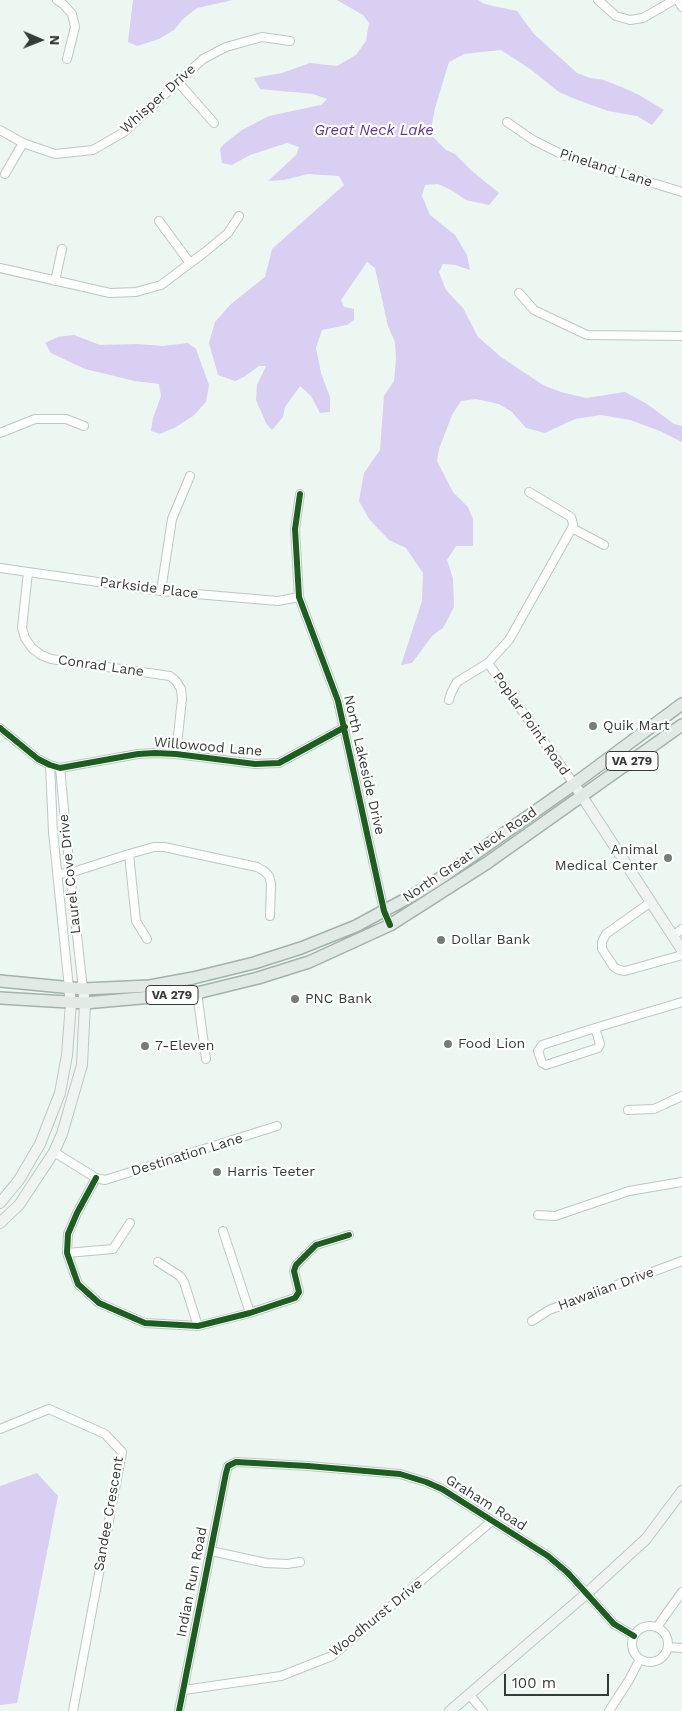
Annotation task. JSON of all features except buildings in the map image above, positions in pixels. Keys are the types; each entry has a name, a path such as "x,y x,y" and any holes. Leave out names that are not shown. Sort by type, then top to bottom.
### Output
{"main road":[{"name":"North Great Neck Road","path":"0,981 83,990 150,986 203,976 301,948 356,926 439,879 574,784 682,704"},
{"name":"North Great Neck Road","path":"0,998 85,1003 197,992 258,978 308,962 390,925 487,863 682,725"}],"street":[{"path":"57,0 72,14 74,26 67,59"},
{"path":"598,0 616,16 630,20 643,18 676,0 682,7"},
{"name":"Whisper Drive","path":"0,130 23,143 55,154 94,150 124,132 203,60 226,46 262,37 290,41"},
{"path":"178,82 214,123"},
{"name":"Pineland Lane","path":"507,122 533,140 565,156 682,192"},
{"path":"5,174 23,143"},
{"path":"0,268 110,293 136,292 161,285 228,234 239,216"},
{"path":"158,221 190,263"},
{"path":"56,281 62,249"},
{"path":"519,293 534,310 587,335 682,336"},
{"path":"0,433 35,419 66,418 84,426"},
{"path":"161,591 172,519 190,476"},
{"path":"529,492 570,517 573,524 572,528 604,545"},
{"name":"North Lakeside Drive","path":"300,494 295,529 299,598 331,680 344,727 384,911 390,925"},
{"name":"Poplar Point Road","path":"450,700 451,693 457,682 488,663 514,632 572,528"},
{"name":"Parkside Place","path":"0,568 161,591 278,601 299,598"},
{"name":"Conrad Lane","path":"28,572 22,628 25,638 32,648 41,655 51,659 170,676 176,681 181,689 182,699 176,754"},
{"name":"Poplar Point Road","path":"488,663 574,784"},
{"name":"Willowood Lane","path":"60,768 138,754 176,754 255,764 280,763 344,727"},
{"path":"0,728 38,759 50,766 60,768"},
{"name":"Laurel Cove Drive","path":"50,766 57,874 69,988"},
{"name":"Laurel Cove Drive","path":"60,768 83,990"},
{"path":"574,784 682,950"},
{"path":"57,874 70,873 154,847 164,847 257,866 264,870 269,876 270,916"},
{"path":"129,854 136,921 147,939"},
{"path":"650,902 606,934 602,942 602,949 614,966 619,970 625,971 682,955"},
{"path":"673,936 682,929"},
{"path":"0,1203 19,1180 40,1144 60,1093 67,1054 71,1003 69,988"},
{"path":"0,1224 19,1205 54,1152 69,1114 82,1065 85,1003 83,990"},
{"path":"197,992 206,1058"},
{"path":"595,1028 600,1044 598,1048 546,1065 542,1064 538,1051 542,1045 595,1028 682,1002"},
{"path":"628,1110 654,1109 682,1096"},
{"name":"Destination Lane","path":"96,1178 105,1180 277,1126"},
{"path":"54,1152 96,1178 80,1215 68,1234 67,1253 78,1284 99,1303 145,1323 198,1326 250,1313 295,1298 299,1292 294,1271 296,1265 316,1245 348,1235"},
{"path":"538,1215 555,1216 629,1191 682,1182"},
{"path":"67,1253 113,1249 130,1223"},
{"path":"223,1231 250,1313"},
{"name":"Hawaiian Drive","path":"532,1322 549,1310 682,1261"},
{"path":"158,1262 180,1276 184,1282 198,1326"},
{"name":"Sandee Crescent","path":"0,1428 49,1409 105,1434 122,1452 73,1711"},
{"name":"Graham Road","path":"236,1462 400,1474 419,1479 442,1489 559,1565 614,1624 634,1636"},
{"name":"Indian Run Road","path":"179,1711 226,1473 228,1466 236,1462"},
{"path":"450,1711 586,1594 646,1539 682,1491"},
{"name":"Woodhurst Drive","path":"184,1690 281,1676 332,1656 492,1521"},
{"path":"211,1551 266,1562 287,1564 300,1562"},
{"path":"657,1627 682,1592"},
{"path":"644,1627 657,1627 667,1638 668,1647 663,1656 655,1662 640,1659 634,1651 632,1641 634,1636 644,1627"},
{"path":"668,1647 682,1648"},
{"path":"609,1711 640,1659"},
{"path":"469,1694 484,1711"}],"water":[{"path":"133,0 233,0 197,8 184,18 174,30 159,39 137,46 128,42"},
{"name":"Great Neck Lake","path":"337,0 478,0 484,4 517,11 534,34 577,73 590,78 604,80 626,89 664,110 652,125 637,116 608,111 575,99 559,92 530,69 501,50 464,54 449,62 435,108 430,134 446,150 455,154 473,172 499,193 489,205 466,200 438,184 425,185 422,196 430,215 455,235 467,255 470,270 455,265 443,264 439,272 446,290 463,308 478,337 501,357 543,385 586,398 625,392 647,404 674,424 682,426 682,442 660,431 630,420 601,415 575,419 545,433 526,428 512,412 499,404 476,399 461,401 452,415 439,449 437,461 453,492 468,507 473,519 473,546 456,546 447,560 453,579 454,607 443,628 432,636 412,663 401,665 422,601 423,573 406,548 389,540 369,519 359,501 364,473 380,450 384,396 394,381 396,358 395,342 388,326 375,268 367,262 341,300 344,307 354,309 354,320 347,325 322,330 316,348 321,373 330,397 330,412 320,413 311,396 300,386 285,407 283,417 272,430 266,423 256,400 257,385 266,366 259,366 235,381 218,375 209,343 215,322 231,304 265,277 272,249 344,185 339,176 308,174 284,180 268,181 296,155 299,147 287,143 250,155 232,165 222,163 220,149 242,130 269,116 321,105 327,99 313,94 260,89 254,78 282,73 310,63 337,66 356,55 366,41 369,23 363,15"},
{"path":"74,335 100,345 137,344 163,346 188,343 196,349 209,385 206,402 193,416 176,427 160,434 151,431 153,418 161,396 159,384 135,381 85,369 51,353 45,343 58,337"},
{"path":"37,1473 58,1496 17,1703 0,1705 0,1486"}],"cycle path":[{"path":"300,494 295,529 299,597 338,701 384,911 390,925"},
{"path":"0,728 38,759 60,768 138,754 155,753 255,764 279,763 345,727"},
{"path":"96,1178 68,1234 67,1253 78,1284 99,1303 145,1323 198,1326 250,1313 295,1298 299,1292 294,1271 296,1265 316,1245 349,1235"},
{"path":"179,1711 226,1473 228,1466 236,1462 400,1474 426,1482 442,1489 548,1556 568,1573 614,1624 634,1636"}],"place":[{"name":"Quik Mart","path":"593,726"},
{"name":"Animal Medical Center","path":"668,858"},
{"name":"Dollar Bank","path":"441,940"},
{"name":"PNC Bank","path":"295,999"},
{"name":"Food Lion","path":"448,1044"},
{"name":"7-Eleven","path":"145,1046"},
{"name":"Harris Teeter","path":"217,1172"}]}
